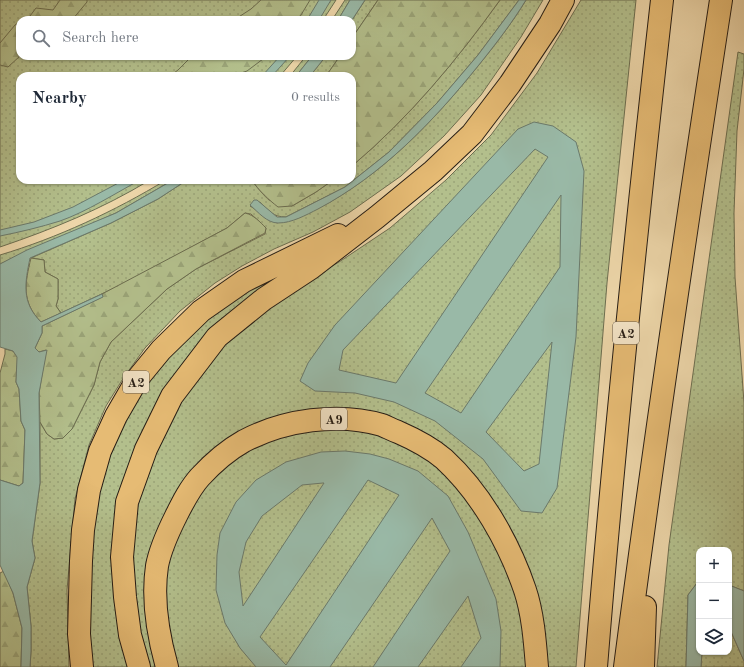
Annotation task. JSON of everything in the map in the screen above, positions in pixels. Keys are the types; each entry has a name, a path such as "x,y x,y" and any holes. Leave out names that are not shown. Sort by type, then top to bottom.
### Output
{"highway":[{"name":"A2","path":"139,667 130,635 124,598 122,557 127,502 146,449 172,396 217,337 264,299 311,268 376,217 433,171 472,134 510,84 550,24 564,0"},
{"name":"A2","path":"596,667 611,492 643,170 662,0"},
{"path":"625,667 649,482 721,0"},
{"name":"A2","path":"82,667 79,634 81,568 83,530 89,490 100,452 116,416 138,378 161,350 201,311 244,281 376,217"},
{"name":"A9","path":"168,667 162,649 155,598 157,564 169,528 190,490 199,478 215,462 243,442 272,430 307,420 347,419 382,425 419,442 442,458 463,479 478,498 495,523 525,591 534,635 537,667"},
{"path":"643,667 649,482"}],"green space":[{"path":"0,0 336,0 326,16 16,16 16,60 294,60 283,72 16,72 16,184 143,184 77,218 0,247"},
{"path":"60,0 87,0 75,16 30,16 36,8 53,10"},
{"path":"261,0 310,0 300,16 240,16"},
{"path":"345,0 350,0 340,16 335,16"},
{"path":"365,0 378,0 356,32 356,16 355,16"},
{"path":"378,0 500,0 431,88 373,148 356,163 356,72 329,72 337,60 356,60 356,32"},
{"path":"500,0 519,0 478,55 437,103 389,152 356,178 356,163 373,148 413,108 467,44"},
{"path":"526,0 543,0 521,37 481,95 444,136 401,176 350,212 313,232 274,249 242,266 215,283 180,311 145,348 124,377 106,406 89,445 75,499 67,590 69,667 30,667 31,626 27,587 35,558 32,541 40,483 40,422 47,434 54,439 63,438 72,429 94,385 100,362 111,342 167,289 196,269 265,234 266,228 251,214 245,213 227,228 123,284 61,313 56,306 58,299 58,279 45,272 44,260 31,258 111,223 158,199 181,184 255,184 269,200 292,206 327,184 349,184 286,217 274,215 260,202 250,206 277,223 311,211 352,189 392,158 428,123 478,66 497,42"},
{"path":"581,0 636,0 607,283 576,667 84,667 94,492 125,411 198,318 277,267 266,308 294,288 339,262 390,228 446,180 491,135 537,73"},
{"path":"15,25 16,60 8,67 0,65 0,43"},
{"path":"738,52 744,54 744,69 737,131 734,213 735,277 744,403 744,591 732,586 732,547 696,547 696,584 688,595 686,667 657,667 669,545"},
{"path":"188,60 262,60 244,72 175,72"},
{"path":"303,60 309,60 299,72 293,72"},
{"path":"323,60 337,60 329,72 313,72"},
{"path":"159,184 166,184 116,213 0,264 0,255 85,223"},
{"path":"255,184 327,184 292,206 278,207"},
{"path":"245,213 254,217 266,228 265,233 196,269 167,289 111,342 100,362 94,385 72,429 63,438 54,439 47,434 40,422 39,393 46,350 39,352 35,348 42,333 42,326 102,297 102,294 227,228"},
{"path":"31,258 44,260 45,272 58,279 58,299 56,306 61,313 41,322 35,315 27,300 26,284"},
{"path":"5,349 13,351 18,357 16,382 19,389 21,421 25,430 23,483 19,486 0,480 0,373"},
{"path":"4,571 13,593 22,628 21,667 0,667 0,573"},
{"path":"732,634 744,661 744,667 701,667 702,655 732,655"}],"shaded area":[{"path":"319,0 331,0 321,16 309,16"},
{"path":"350,0 365,0 355,16 340,16"},
{"path":"519,0 526,0 503,34 461,87 443,107 405,146 364,180 318,209 288,222 274,223 263,217 250,205 254,200 257,200 277,217 286,217 349,184 356,184 356,178 389,152 437,103 478,55"},
{"path":"276,60 286,60 276,72 266,72"},
{"path":"309,60 323,60 313,72 299,72"},
{"path":"534,122 553,126 576,142 584,171 576,337 557,488 542,513 521,511 483,459 435,421 394,402 355,393 315,391 300,381 308,363 335,325 518,129","holes":["535,149 548,157 396,383 339,370 343,350","561,195 560,267 461,413 425,393","552,342 539,464 524,471 486,432"]},
{"path":"116,184 133,184 90,208 60,221 0,236 0,230 34,222 73,207"},
{"path":"166,184 181,184 158,199 111,223 30,258 26,284 27,300 35,315 41,322 102,294 103,297 42,326 42,333 35,348 39,352 47,350 39,393 40,483 32,541 35,558 27,587 31,626 30,667 21,667 22,628 13,593 0,565 0,480 19,486 23,483 25,430 21,421 19,389 16,382 17,357 13,351 0,347 0,264 27,250 116,213"},
{"path":"345,451 370,454 389,459 418,471 448,496 468,532 496,599 501,631 500,667 461,667 481,638 468,596 418,667 373,667 450,551 432,518 330,667 256,667 240,648 225,623 216,590 217,555 220,533 236,502 256,480 286,462 321,452","holes":["368,480 399,495 286,665 260,637","324,483 243,606 239,572 246,542 262,516 302,485"]},
{"path":"696,584 696,655 702,655 701,667 686,667 688,595"},
{"path":"732,586 744,591 744,661 732,634"}]}
